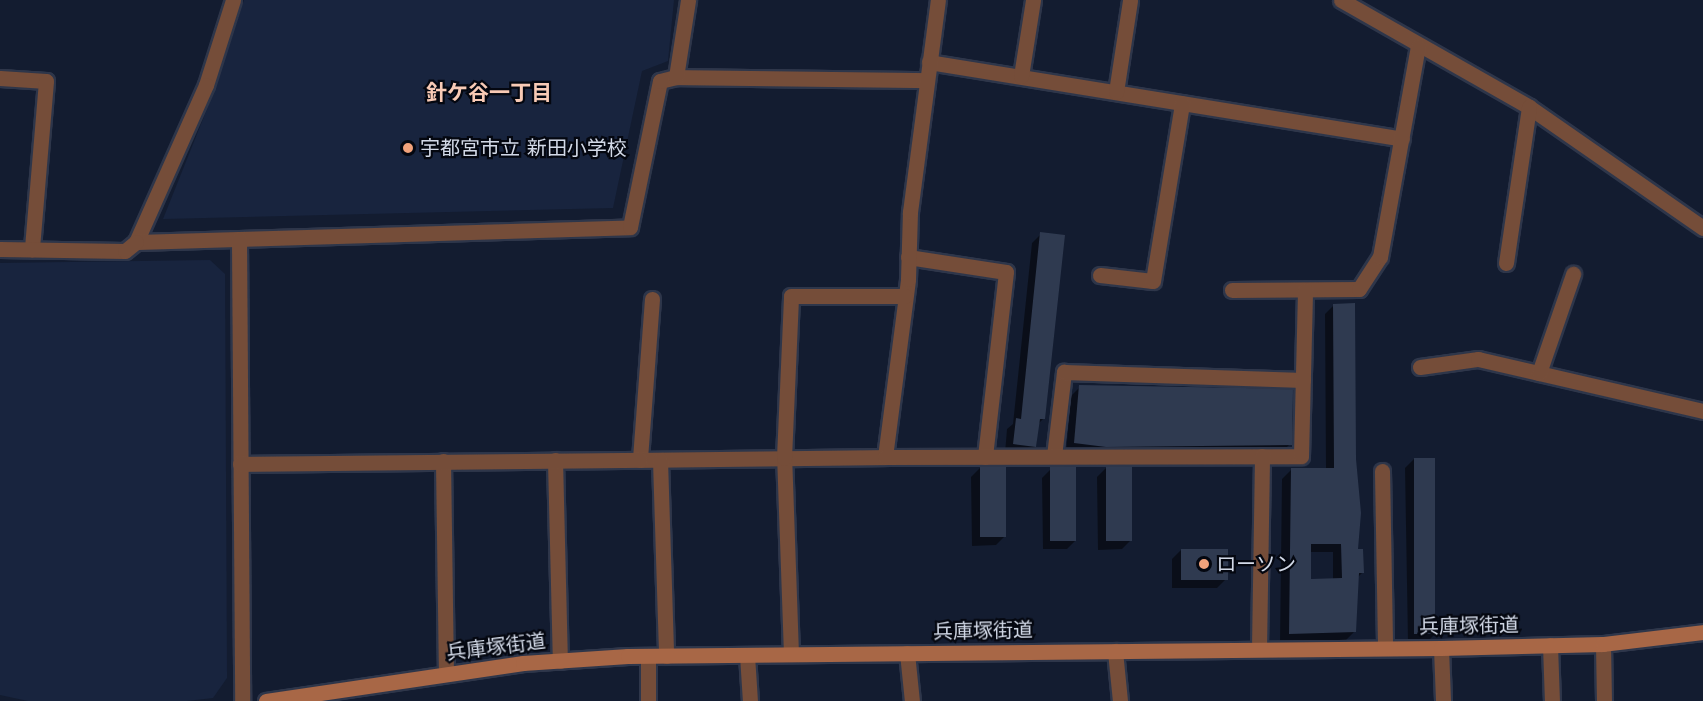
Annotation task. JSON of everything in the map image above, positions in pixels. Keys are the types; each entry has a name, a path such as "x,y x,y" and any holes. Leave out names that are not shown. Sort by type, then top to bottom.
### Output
{"street":[{"path":"0,249 125,251 136,242 206,85 233,0"},
{"path":"676,77 688,0"},
{"path":"885,457 938,0"},
{"path":"1021,76 1034,0"},
{"path":"1116,93 1130,0"},
{"path":"1341,0 1418,46 1529,107 1703,228"},
{"path":"1232,290 1359,289 1380,257 1418,46"},
{"path":"929,62 1402,139"},
{"path":"136,242 630,227 660,81 676,77 927,80"},
{"path":"0,78 46,81 32,249"},
{"path":"1100,275 1153,281 1182,103"},
{"path":"1506,263 1529,107"},
{"path":"239,239 242,701"},
{"path":"909,257 1006,272 985,457"},
{"path":"1539,373 1573,274"},
{"path":"240,464 885,457 1301,456 1305,290"},
{"path":"791,654 784,458 791,296 905,296"},
{"path":"640,460 652,299"},
{"path":"1420,367 1478,359 1703,411"},
{"path":"1054,456 1064,372 1303,380"},
{"path":"1259,650 1262,456"},
{"path":"660,459 666,656"},
{"path":"555,460 560,661"},
{"path":"443,461 446,674"},
{"path":"1382,471 1385,648"},
{"name":"兵庫塚街道","path":"266,701 446,674 560,661 648,656 1441,648 1603,644 1703,632"},
{"path":"1603,644 1604,701"},
{"path":"1550,645 1552,701"},
{"path":"1441,648 1443,701"},
{"path":"1115,651 1120,701"},
{"path":"907,653 912,701"},
{"path":"747,655 750,701"},
{"path":"648,656 648,701"}],"shaded area":[{"name":"宇都宮市立 新田小学校","path":"244,0 674,0 668,61 642,71 613,208 163,219 215,89"},
{"path":"210,260 225,274 227,678 213,698 187,701 28,701 0,695 0,263"}],"building":[{"path":"1040,232 1065,235 1045,419 1040,419 1036,447 1013,444 1016,418 1021,419"},
{"path":"1355,303 1356,459 1361,513 1358,549 1363,549 1364,573 1359,573 1356,632 1289,634 1291,468 1334,468 1333,304","holes":["1311,544 1341,544 1342,578 1311,579"]},
{"path":"1079,385 1293,389 1292,445 1106,447 1074,443"},
{"path":"1414,458 1435,458 1435,634 1414,634"},
{"path":"980,466 1006,466 1006,537 980,537"},
{"path":"1106,466 1132,466 1132,541 1106,541"},
{"path":"1050,467 1076,467 1076,541 1050,541"},
{"name":"ローソン","path":"1181,549 1228,549 1228,580 1181,580"}],"place":[{"name":"宇都宮市立 新田小学校","path":"408,148"},
{"name":"ローソン","path":"1204,564"}],"district":[{"name":"針ケ谷一丁目","path":"489,93"}]}
